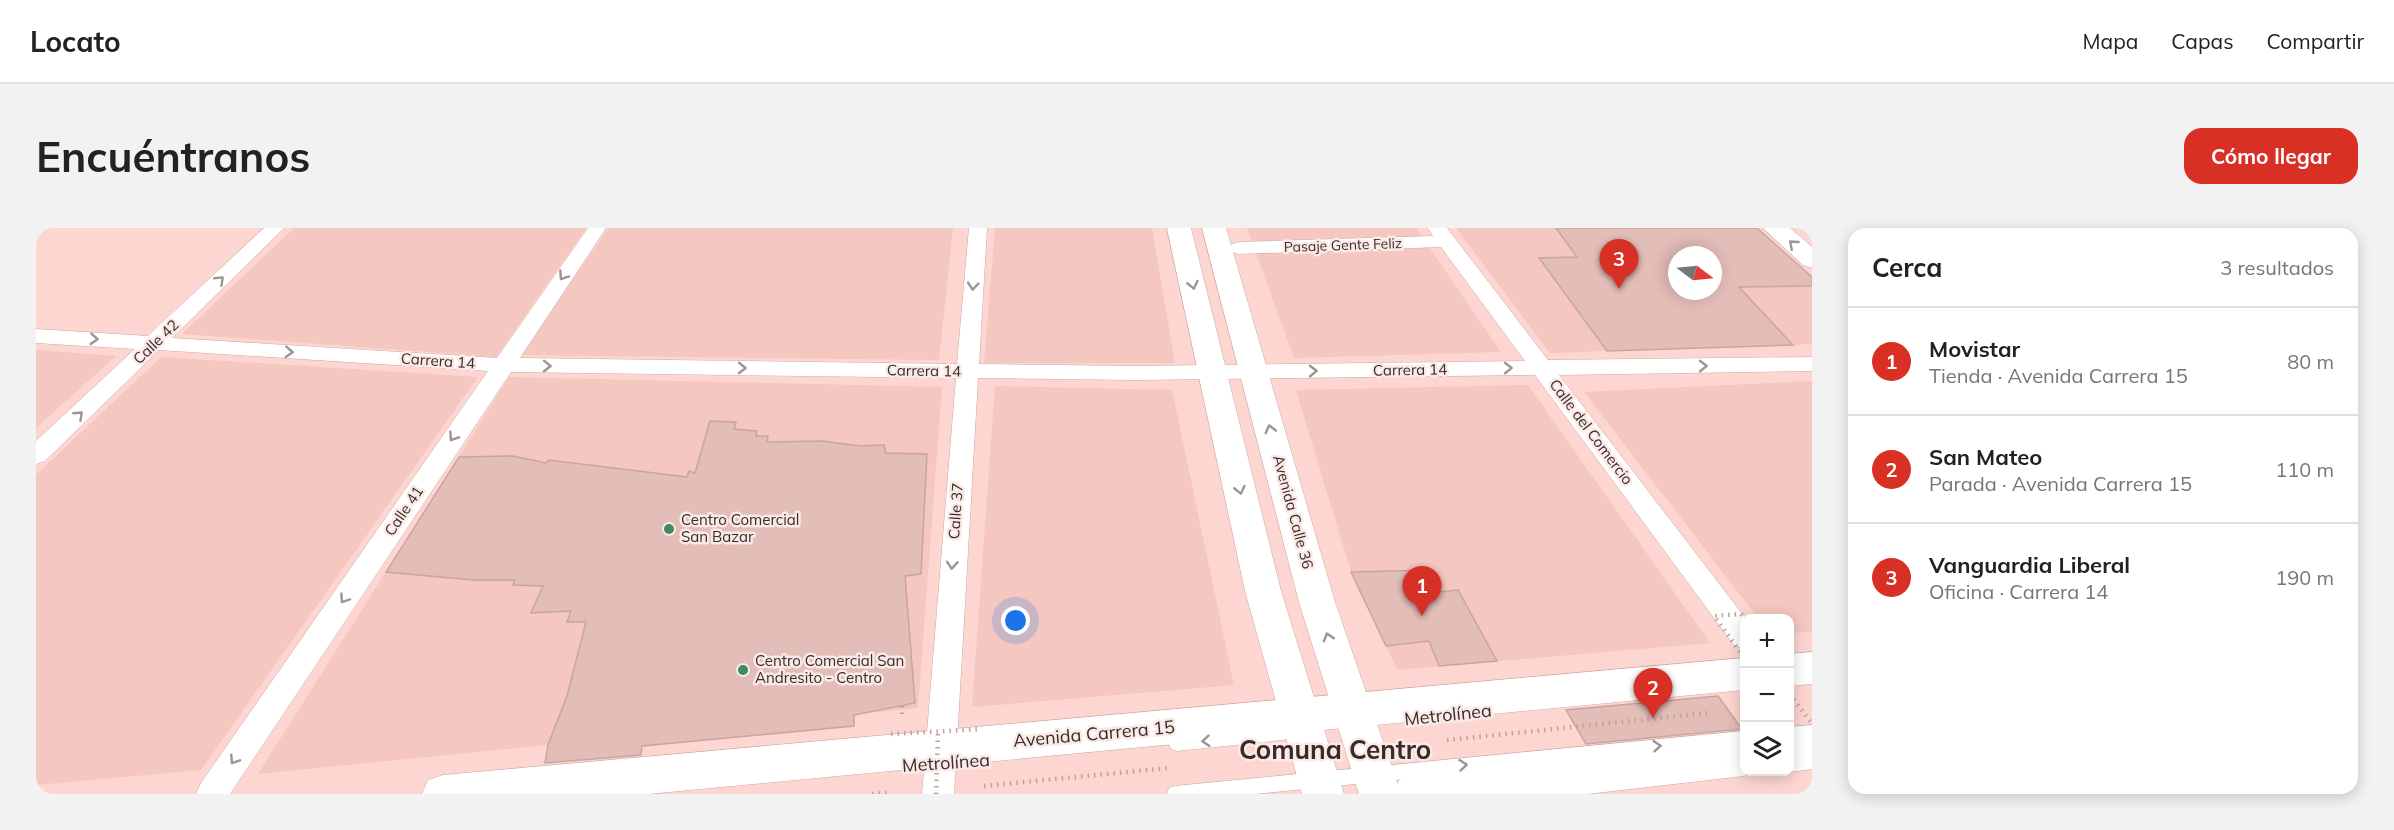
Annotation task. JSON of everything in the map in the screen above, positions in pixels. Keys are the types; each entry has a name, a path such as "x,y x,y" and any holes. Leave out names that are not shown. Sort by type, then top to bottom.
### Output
{"main road":[{"path":"1179,228 1263,591 1320,787"},
{"name":"Avenida Calle 36","path":"1214,228 1321,613 1377,784"},
{"path":"1775,228 1812,260"},
{"path":"1794,670 1812,668"},
{"name":"Avenida Carrera 15","path":"443,794 938,766 1740,674"},
{"path":"1794,753 1812,751"},
{"path":"1414,794 1740,759"}],"street":[{"name":"Calle 42","path":"36,455 275,228"},
{"name":"Calle 41","path":"212,794 597,228"},
{"name":"Calle 37","path":"938,766 978,228"},
{"name":"Pasaje Gente Feliz","path":"1239,248 1442,234"},
{"name":"Calle del Comercio","path":"1442,234 1542,368 1736,617"},
{"name":"Carrera 14","path":"36,336 502,365 1255,372 1812,364"}],"lane":[{"path":"1794,681 1812,679"},
{"name":"Metrolínea","path":"1355,718 1740,685"},
{"path":"1158,745 1302,723"},
{"path":"1794,734 1812,732"},
{"path":"1175,794 1377,784 1740,739"},
{"name":"Metrolínea","path":"578,794 938,766 1065,753"}],"path":[{"path":"1736,617 1714,616 1740,652"},
{"path":"1794,699 1812,723"},
{"path":"1447,740 1717,712"},
{"path":"938,766 982,729"},
{"path":"891,734 938,766"},
{"path":"984,786 1179,767"},
{"path":"872,794 887,793"}],"shaded area":[{"path":"294,228 586,228 496,357 182,334"},
{"path":"609,228 953,228 939,360 519,355"},
{"path":"995,228 1152,228 1175,363 984,363"},
{"path":"1247,228 1416,228 1501,352 1294,358"},
{"path":"1456,228 1757,228 1812,277 1812,344 1550,353"},
{"path":"36,350 116,356 36,428"},
{"path":"161,357 478,377 201,770 36,785 36,475"},
{"path":"509,377 942,387 918,708 258,774"},
{"path":"1812,381 1812,632 1794,633 1794,614 1755,614 1584,392"},
{"path":"1528,385 1710,643 1397,670 1351,572 1296,390"},
{"path":"995,386 1172,390 1234,685 972,707"}],"building":[{"path":"1556,228 1757,228 1812,277 1812,286 1739,287 1793,345 1607,351 1539,258 1577,257"},
{"name":"Centro Comercial San Bazar","path":"710,421 736,422 734,429 757,431 756,436 768,436 767,442 822,441 861,446 884,445 886,453 927,454 921,574 905,576 915,703 854,715 854,726 642,746 641,755 545,763 548,745 567,696 586,622 567,622 571,611 531,613 543,586 513,585 515,580 473,580 386,572 459,457 513,456 546,463 549,460 687,477 689,471 695,473"},
{"path":"1431,570 1438,592 1458,590 1497,661 1439,666 1429,641 1386,646 1351,572"},
{"path":"1718,696 1740,729 1586,744 1566,710"}],"place":[{"name":"Vanguardia Liberal","path":"1619,289"},
{"name":"Centro Comercial San Bazar","path":"669,529"},
{"name":"Movistar","path":"1422,616"},
{"name":"Centro Comercial San Andresito - Centro","path":"743,670"},
{"name":"San Mateo","path":"1653,718"}],"district":[{"name":"Comuna Centro","path":"1335,750"}]}
